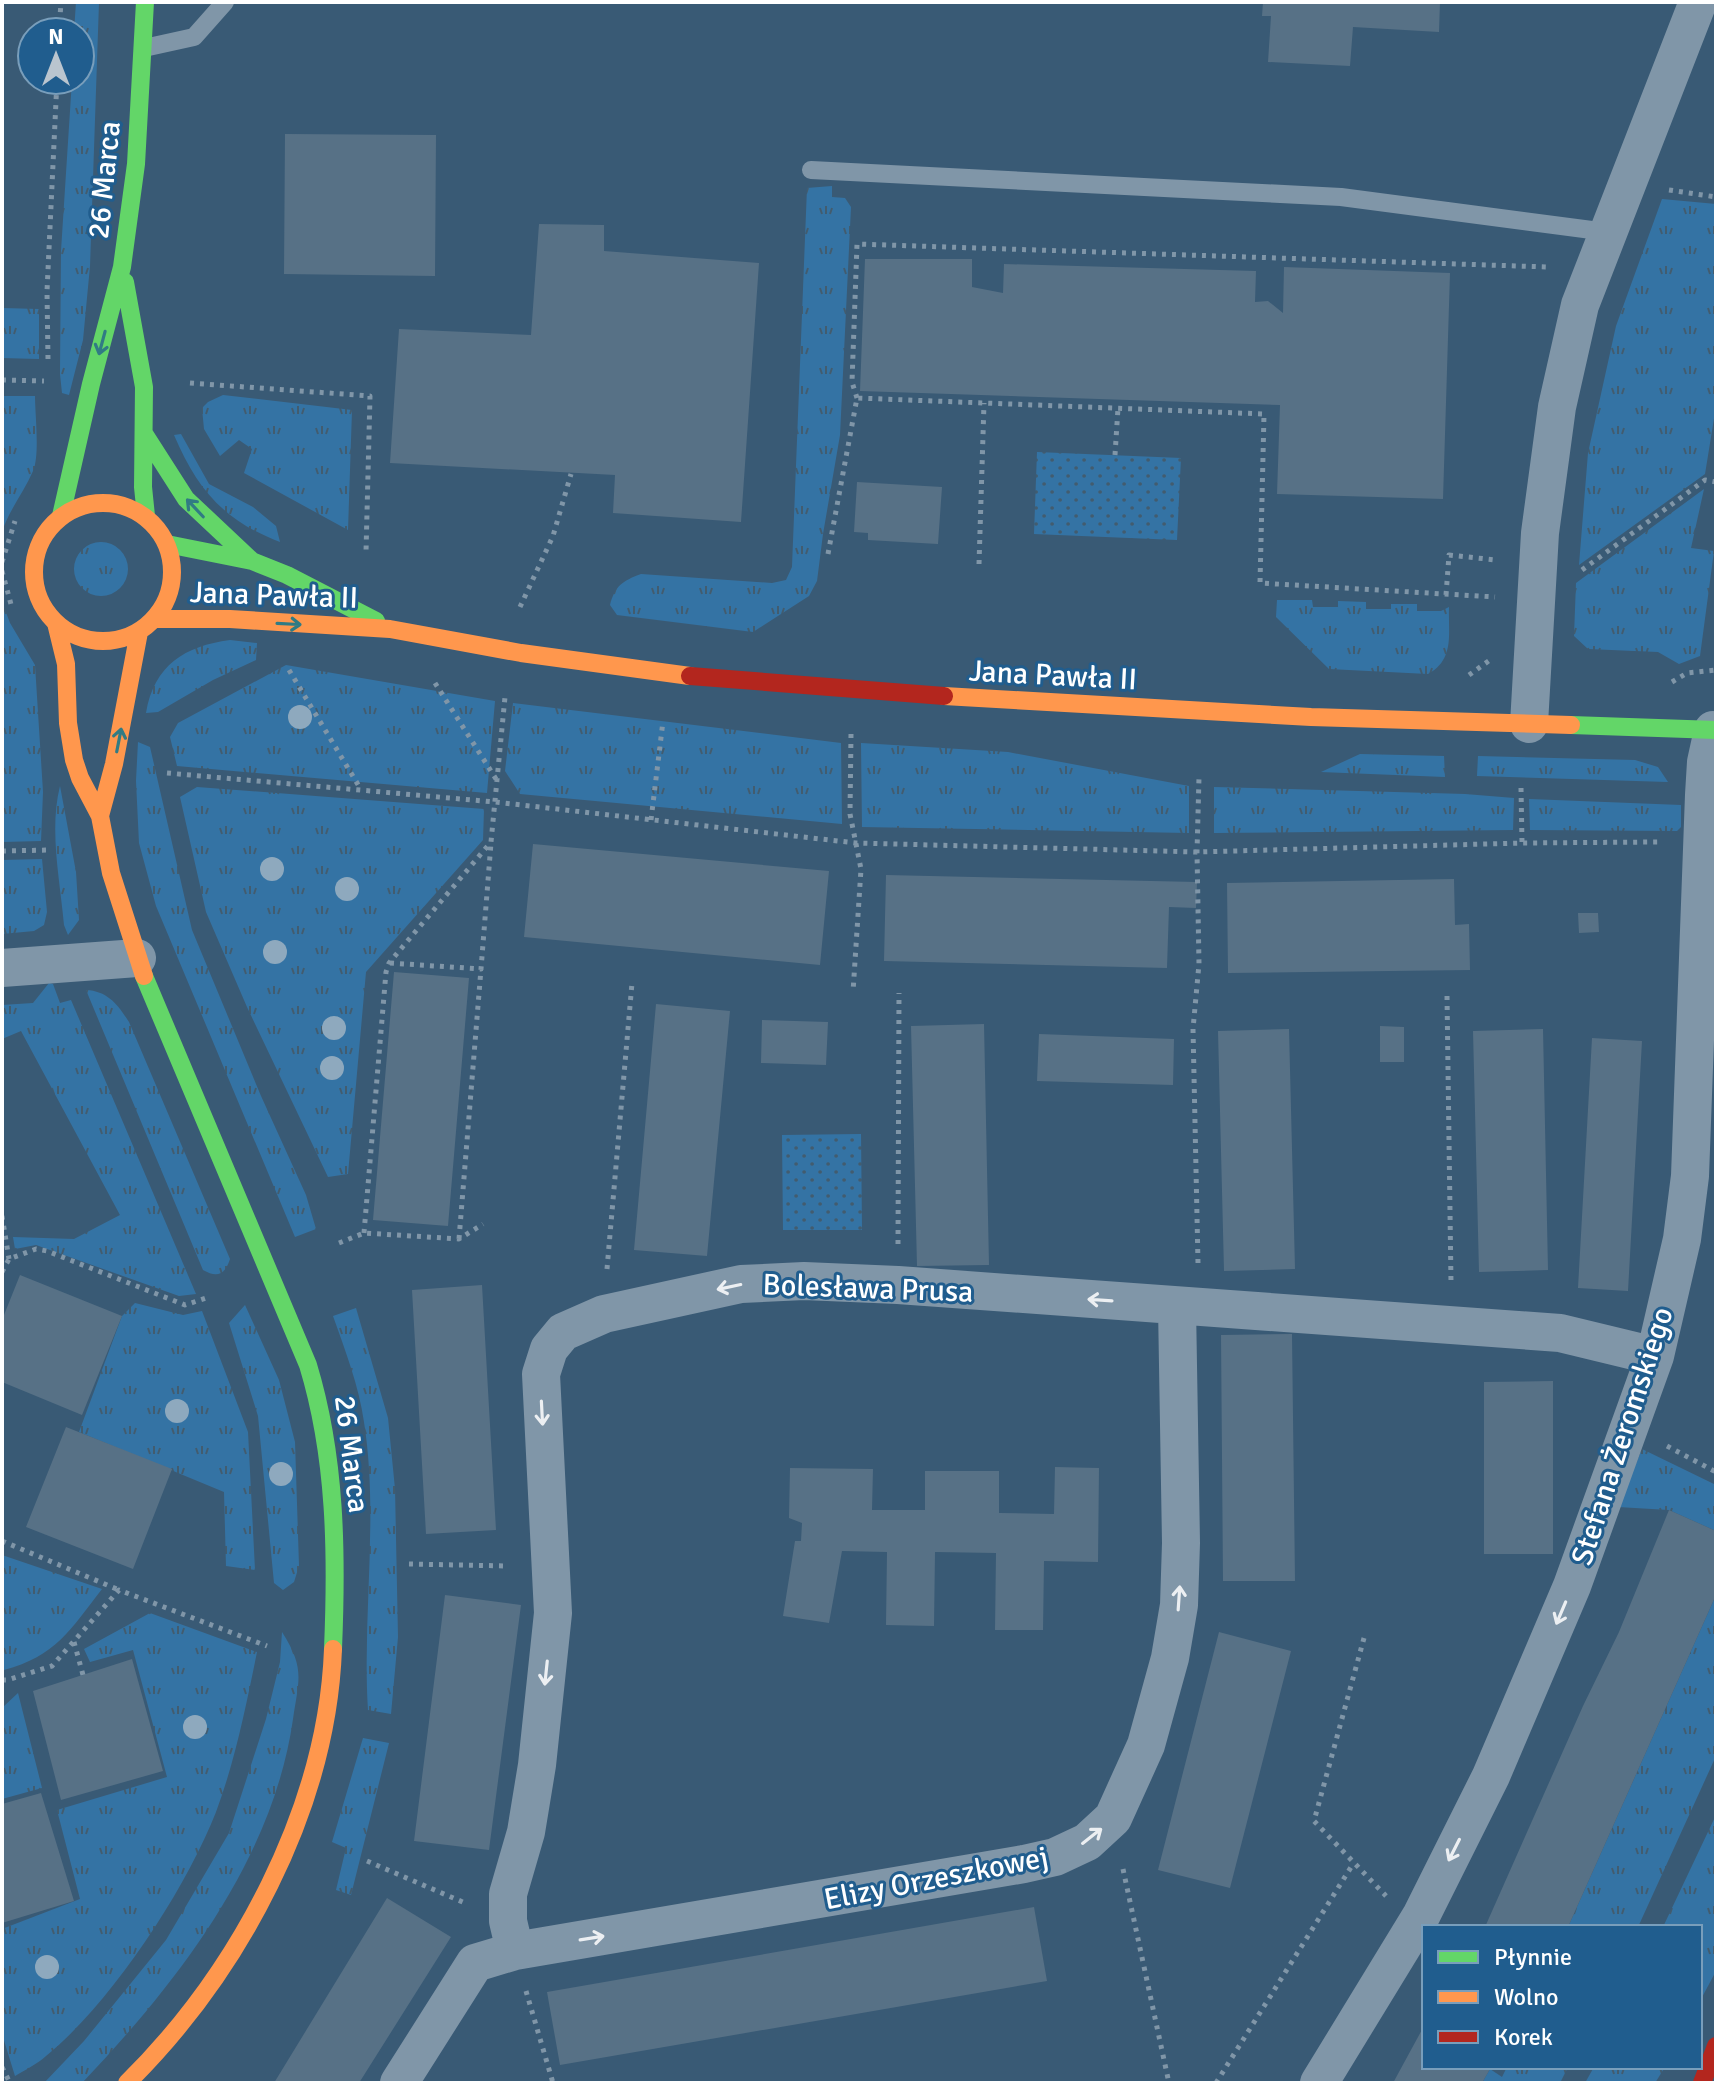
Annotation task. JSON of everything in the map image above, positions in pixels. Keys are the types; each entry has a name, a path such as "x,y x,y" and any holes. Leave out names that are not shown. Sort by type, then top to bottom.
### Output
{"street":[{"name":"26 Marca","path":"61,516 122,267 136,164 145,2"},
{"path":"1529,724 1540,533 1557,407 1580,305 1698,2"},
{"name":"26 Marca","path":"122,267 144,387 143,487 146,516"},
{"path":"145,435 186,499 252,561"},
{"path":"113,502 146,516 167,544 172,558 173,582 165,605 155,619 139,632 107,641 87,639 67,632 41,604 35,586 33,569 44,535 61,516 92,503 113,502"},
{"name":"Jana Pawła II","path":"167,544 252,561 390,629"},
{"name":"Jana Pawła II","path":"155,619 230,619 390,629 582,663 765,684 1187,711 1529,724 1715,725"},
{"name":"26 Marca","path":"56,623 66,664 68,723 74,760 100,816 111,873 137,958 297,1335 318,1395 330,1464 336,1613 332,1677 318,1762 302,1814 262,1901 207,1987 168,2038 127,2083"},
{"name":"26 Marca","path":"100,816 114,764 139,632"},
{"name":"Stefana Żeromskiego","path":"1319,2083 1421,1916 1497,1761 1572,1586 1655,1356 1682,1239 1690,1176 1706,762 1715,725"},
{"path":"2,968 137,958"},
{"name":"Bolesława Prusa","path":"512,1936 508,1894 526,1832 537,1765 553,1613 541,1374 549,1349 563,1332 604,1314 741,1284 804,1281 898,1285 1560,1333 1655,1356"},
{"name":"Elizy Orzeszkowej","path":"512,1936 1024,1864 1055,1857 1087,1842 1113,1818 1146,1745 1170,1658 1179,1605 1188,1307"},
{"path":"399,2083 475,1963 512,1936"},
{"path":"1702,2083 1716,2046"}],"lane":[{"path":"144,48 194,37 225,2"},
{"path":"811,170 1341,197 1607,232"}],"path":[{"path":"46,396 47,291 56,96"},
{"path":"1657,188 1716,197"},
{"path":"828,554 857,398 852,382 857,244 1557,267"},
{"path":"2,380 44,381"},
{"path":"190,383 370,396 366,552"},
{"path":"857,398 1264,414 1260,583 1507,598"},
{"path":"979,564 984,403"},
{"path":"1115,455 1118,408"},
{"path":"518,611 553,536 571,474"},
{"path":"1581,571 1705,480 1716,482"},
{"path":"2,562 15,519"},
{"path":"1446,595 1449,555 1500,560"},
{"path":"1462,679 1494,658"},
{"path":"285,664 360,789"},
{"path":"1674,681 1687,673 1716,670"},
{"path":"433,681 497,780"},
{"path":"459,1239 506,692"},
{"path":"651,820 664,712"},
{"path":"851,733 850,814 861,869 853,992"},
{"path":"167,773 495,802 856,843 1197,852 1522,843 1703,842"},
{"path":"1188,1307 1193,1029 1199,964 1199,777"},
{"path":"1521,788 1522,843"},
{"path":"364,1233 386,972 389,963 491,842"},
{"path":"2,851 51,850"},
{"path":"389,963 481,969"},
{"path":"604,1314 632,983"},
{"path":"898,1285 899,993"},
{"path":"1447,996 1451,1324"},
{"path":"2,1216 9,1259 2,1272"},
{"path":"339,1243 364,1233 459,1239 483,1224"},
{"path":"9,1259 36,1249 47,1251 185,1305 206,1298"},
{"path":"1632,1426 1716,1472"},
{"path":"2,1541 119,1590 267,1646"},
{"path":"409,1564 550,1567"},
{"path":"2,1680 52,1666 119,1590"},
{"path":"1364,1638 1314,1821 1384,1895 1421,1916"},
{"path":"74,1642 83,1675"},
{"path":"1113,1818 1169,2083"},
{"path":"367,1861 512,1936 553,2083"},
{"path":"1216,2083 1353,1864"},
{"path":"2,2067 10,2083"}],"green space":[{"path":"76,2 99,2 96,90 96,16 75,16"},
{"path":"71,96 96,96 90,266 83,340 69,395 62,393 60,374 61,251"},
{"path":"832,186 832,197 845,198 851,207 840,435 817,581 809,596 753,632 617,615 610,605 614,593 624,582 641,574 772,583 786,580 792,567 807,188"},
{"path":"1662,199 1716,204 1716,406 1705,474 1579,565 1588,453 1616,326"},
{"path":"2,308 39,309 39,359 2,358"},
{"path":"223,395 352,410 348,530 244,473 252,449 239,440 220,456 204,429 202,408"},
{"path":"2,396 35,396 37,445 33,471 2,532"},
{"path":"181,434 209,484 253,507 276,526 280,542 243,524 215,501 192,472 174,435"},
{"path":"1037,452 1181,458 1177,540 1034,534"},
{"path":"1704,489 1691,548 1714,551 1700,656 1679,664 1658,652 1588,649 1574,636 1576,583"},
{"path":"101,542 120,550 128,569 120,588 101,596 82,588 74,569 82,550"},
{"path":"1277,600 1312,600 1313,607 1338,607 1338,601 1366,602 1366,609 1391,609 1391,604 1417,604 1417,611 1441,611 1449,607 1446,653 1437,668 1428,674 1329,669 1276,617"},
{"path":"2,602 10,623 35,665 43,792 41,841 2,842"},
{"path":"230,640 257,643 256,660 213,680 158,712 146,713 156,682 174,661 199,647"},
{"path":"286,665 495,701 487,793 177,766 170,737 178,723"},
{"path":"513,703 841,743 842,824 520,794 505,771"},
{"path":"138,742 150,747 192,930 306,1195 316,1229 295,1237 156,906 139,843"},
{"path":"861,743 1008,752 1189,786 1189,833 862,827"},
{"path":"1360,754 1444,756 1445,777 1321,772"},
{"path":"1478,756 1635,760 1658,767 1668,782 1477,776"},
{"path":"60,786 76,872 79,920 68,935 64,925 55,837"},
{"path":"197,787 484,809 483,840 366,972 348,1174 328,1177 247,1007 206,912 180,797"},
{"path":"1214,787 1514,798 1513,830 1214,833"},
{"path":"1529,799 1681,805 1681,827 1677,831 1530,830"},
{"path":"42,859 47,912 44,925 34,931 2,934 2,860"},
{"path":"49,983 53,984 60,1003 71,1000 196,1294 179,1296 36,1245 15,1249 13,1237 74,1239 120,1215 21,1031 2,1039 2,1005 33,1003"},
{"path":"86,990 106,996 129,1022 230,1259 220,1274 203,1270"},
{"path":"861,1134 862,1230 783,1230 782,1135"},
{"path":"135,1303 183,1315 202,1311 248,1432 255,1570 226,1566 224,1492 79,1432 122,1316"},
{"path":"245,1305 279,1380 295,1442 299,1566 294,1582 283,1590 274,1583 258,1416 229,1323"},
{"path":"356,1308 388,1418 395,1489 398,1637 391,1714 368,1710 368,1458 359,1395 333,1316"},
{"path":"1642,1449 1716,1485 1716,1531 1669,1510 1618,1507"},
{"path":"2,1555 102,1589 60,1640 37,1657 4,1670"},
{"path":"1716,1595 1716,1756 1639,1925 1569,1925"},
{"path":"150,1613 257,1652 229,1773 216,1812 186,1876 144,1944 96,2007 71,2034 42,2059 15,2076 2,2034 2,1929 80,1899 57,1810 167,1777 133,1650 90,1662 84,1649"},
{"path":"282,1632 297,1665 293,1719 282,1771 265,1821 242,1870 185,1961 152,2004 82,2083 44,2083 84,2041 166,1940 229,1833 266,1719 280,1662"},
{"path":"18,1693 42,1788 2,1799 2,1708"},
{"path":"363,1738 389,1743 351,1895 336,1890 346,1848 332,1842"},
{"path":"1716,1815 1716,1971 1702,1997 1702,1925 1664,1925"},
{"path":"1490,2069 1502,2077 1506,2069 1567,2069 1560,2083 1482,2083"},
{"path":"1593,2069 1664,2069 1655,2083 1585,2083"}],"building":[{"path":"1263,2 1440,2 1439,32 1353,27 1350,66 1268,62 1271,16 1262,16"},
{"path":"285,134 436,135 435,276 284,274"},
{"path":"539,224 604,225 604,251 759,263 741,522 613,513 615,475 390,463 399,329 531,335"},
{"path":"865,259 972,259 972,287 1003,293 1004,264 1256,271 1255,302 1268,301 1283,313 1284,267 1450,273 1443,499 1277,494 1280,405 860,391"},
{"path":"857,482 942,487 938,544 868,540 868,533 854,532"},
{"path":"533,844 829,871 820,965 524,937"},
{"path":"886,875 1197,882 1196,908 1169,907 1167,968 884,961"},
{"path":"1454,879 1455,925 1469,924 1470,970 1228,973 1227,883"},
{"path":"1578,913 1598,913 1599,932 1579,933"},
{"path":"394,972 469,978 448,1226 373,1220"},
{"path":"656,1004 730,1011 707,1256 634,1250"},
{"path":"762,1020 828,1022 826,1065 761,1063"},
{"path":"984,1024 989,1265 917,1266 911,1026"},
{"path":"1380,1026 1404,1027 1404,1062 1380,1062"},
{"path":"1289,1029 1295,1269 1224,1271 1218,1031"},
{"path":"1543,1029 1548,1270 1479,1272 1473,1031"},
{"path":"1039,1034 1174,1039 1173,1085 1037,1081"},
{"path":"1592,1038 1642,1041 1628,1291 1578,1288"},
{"path":"20,1275 122,1316 82,1415 2,1382 2,1320"},
{"path":"482,1285 496,1530 426,1534 412,1290"},
{"path":"1292,1334 1295,1581 1223,1581 1221,1335"},
{"path":"1553,1381 1553,1554 1484,1554 1484,1382"},
{"path":"66,1427 172,1469 133,1569 26,1527"},
{"path":"1055,1467 1099,1468 1098,1562 1044,1561 1043,1630 995,1630 996,1553 935,1552 934,1626 886,1625 887,1552 842,1551 829,1623 783,1616 795,1541 801,1541 802,1523 789,1518 790,1468 873,1469 872,1510 925,1510 925,1471 999,1471 999,1513 1054,1514"},
{"path":"1669,1510 1716,1531 1716,1595 1569,1925 1486,1925 1583,1706 1619,1632"},
{"path":"445,1595 521,1605 489,1850 414,1841"},
{"path":"1219,1632 1291,1651 1230,1888 1158,1870"},
{"path":"132,1659 163,1771 61,1800 33,1691"},
{"path":"41,1793 74,1901 2,1923 2,1804"},
{"path":"387,1898 451,1937 359,2083 274,2083"},
{"path":"1034,1907 1047,1981 560,2065 547,1992"},
{"path":"1422,2030 1422,2069 1490,2069 1482,2083 1393,2083"}],"traffic: fast":[{"path":"61,516 122,267 136,164 145,2"},
{"path":"125,282 144,387 143,487 146,516"},
{"path":"145,435 186,499 252,561"},
{"path":"167,544 252,561 287,575 376,621"},
{"path":"1571,725 1716,730"},
{"path":"144,976 308,1365 329,1470 335,1577 333,1649"}],"traffic: slow":[{"path":"103,503 130,508 152,523 167,545 172,572 167,599 152,621 130,636 103,641 76,636 54,621 39,599 34,572 39,545 54,523 76,508 103,503"},
{"path":"155,619 230,619 390,629 521,653 690,676"},
{"path":"56,623 66,664 68,723 74,760 100,816 111,873 144,976"},
{"path":"100,816 114,764 139,632"},
{"path":"944,696 1311,717 1571,725"},
{"path":"127,2083 168,2039 206,1991 240,1939 270,1884 295,1827 314,1769 327,1709 333,1649"}],"traffic: jam":[{"path":"690,676 944,696"},
{"path":"1702,2083 1716,2046"}]}
